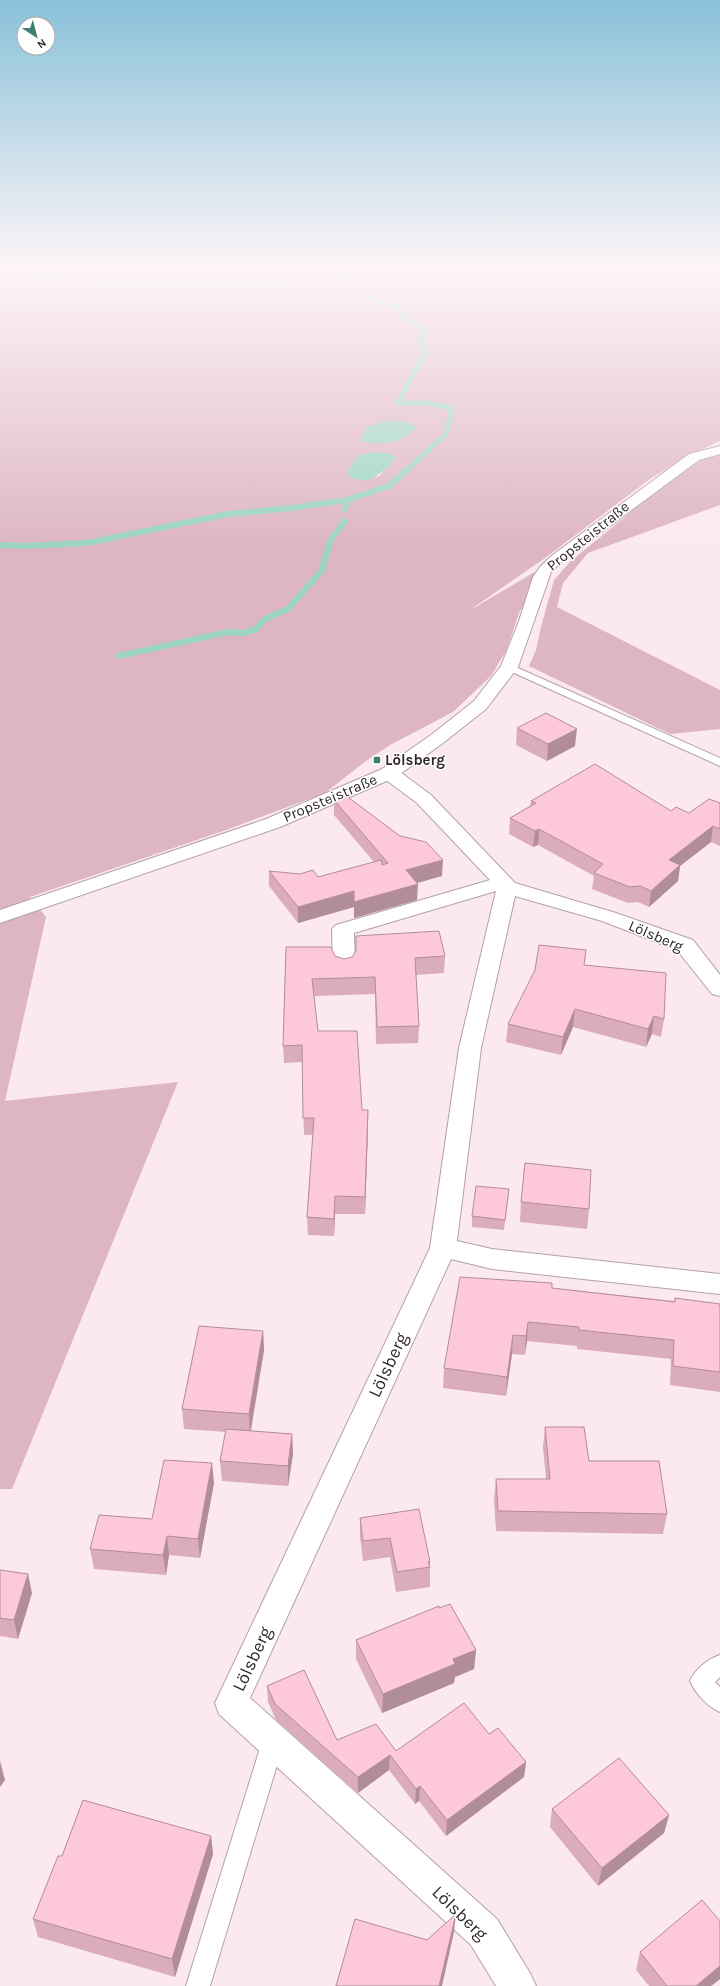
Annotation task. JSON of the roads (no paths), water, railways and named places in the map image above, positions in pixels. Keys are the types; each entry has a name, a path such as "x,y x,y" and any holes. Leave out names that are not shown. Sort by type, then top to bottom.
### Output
{"street":[{"name":"Propsteistraße","path":"0,917 273,823 389,773 437,739 480,705 509,667 545,570 555,560 658,482 694,457 720,450"},
{"name":"Lölsberg","path":"389,773 424,799 506,885 609,917 684,945 720,989"},
{"name":"Lölsberg","path":"506,885 470,1048 443,1248 231,1704 484,1932 517,1986"},
{"path":"344,967 343,929 506,885"},
{"path":"443,1248 492,1259 720,1284"}],"lane":[{"path":"509,667 720,762"},
{"path":"720,1664 700,1681 720,1702"},
{"path":"198,1986 273,1741"}],"waterway":[{"path":"408,469 446,434 452,408 427,403 398,403 419,363"},
{"path":"347,500 389,486 409,468"},
{"path":"0,545 26,546 87,543 228,514 291,508 347,500"},
{"path":"345,509 347,500"},
{"path":"119,656 228,632 244,633 256,629 265,619 288,609 322,570 330,541 345,521"}],"place":[{"name":"Lölsberg","path":"377,760"}]}
